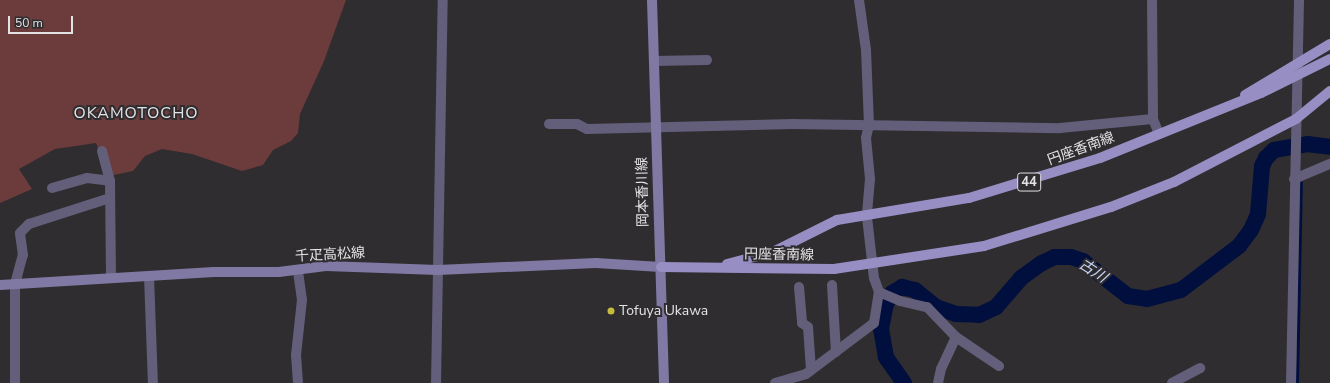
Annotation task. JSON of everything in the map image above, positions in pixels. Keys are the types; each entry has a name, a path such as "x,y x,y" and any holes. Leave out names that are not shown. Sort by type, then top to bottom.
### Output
{"main road":[{"name":"岡本香川線","path":"652,0 664,383"},
{"name":"44","path":"1230,104 1330,44"},
{"name":"円座香南線","path":"718,266 773,252 837,220 867,217 969,198 1036,180 1159,134 1297,76 1330,59"},
{"name":"円座香南線","path":"661,267 718,266 784,270 872,264 984,246 1112,207 1174,182 1296,119 1330,91"},
{"name":"千疋高松線","path":"0,285 149,276 298,270 326,266 438,270 596,263 661,267"}],"street":[{"path":"436,383 443,0"},
{"path":"775,383 812,370 874,323 882,293 872,264 867,217 870,179 866,138 869,125 866,50 859,0"},
{"path":"1152,0 1153,119 1159,134"},
{"path":"1291,383 1294,179 1300,0"},
{"path":"654,61 707,60"},
{"path":"549,124 577,124 587,128 869,125 1060,128 1153,119"},
{"path":"102,152 110,180 110,278"},
{"path":"1294,179 1330,164"},
{"path":"52,188 87,178 110,180"},
{"path":"15,383 16,284 23,255 20,232 29,224 110,198"},
{"path":"298,270 302,300 296,355 298,383"},
{"path":"149,276 152,383"},
{"path":"832,285 836,352"},
{"path":"800,287 802,323 808,327 812,370"},
{"path":"882,293 895,299 927,307 956,337 998,366"},
{"path":"938,383 941,369 956,337"},
{"path":"1172,383 1200,368"}],"shaded area":[{"path":"0,0 346,0 324,61 300,114 298,133 291,141 273,150 263,165 242,171 192,154 162,149 145,156 133,171 109,176 96,143 55,149 19,169 32,189 0,203"}],"waterway":[{"name":"古川","path":"904,383 886,357 881,329 886,304 892,293 902,287 915,290 936,307 956,314 979,315 996,307 1021,278 1042,263 1055,257 1071,257 1083,261 1128,296 1147,299 1181,290 1239,246 1251,230 1258,214 1262,166 1266,158 1274,150 1307,144 1330,147"},
{"path":"1297,383 1301,183"}],"place":[{"name":"Tofuya Ukawa","path":"611,311"}],"district":[{"name":"OKAMOTOCHO","path":"136,113"}]}
